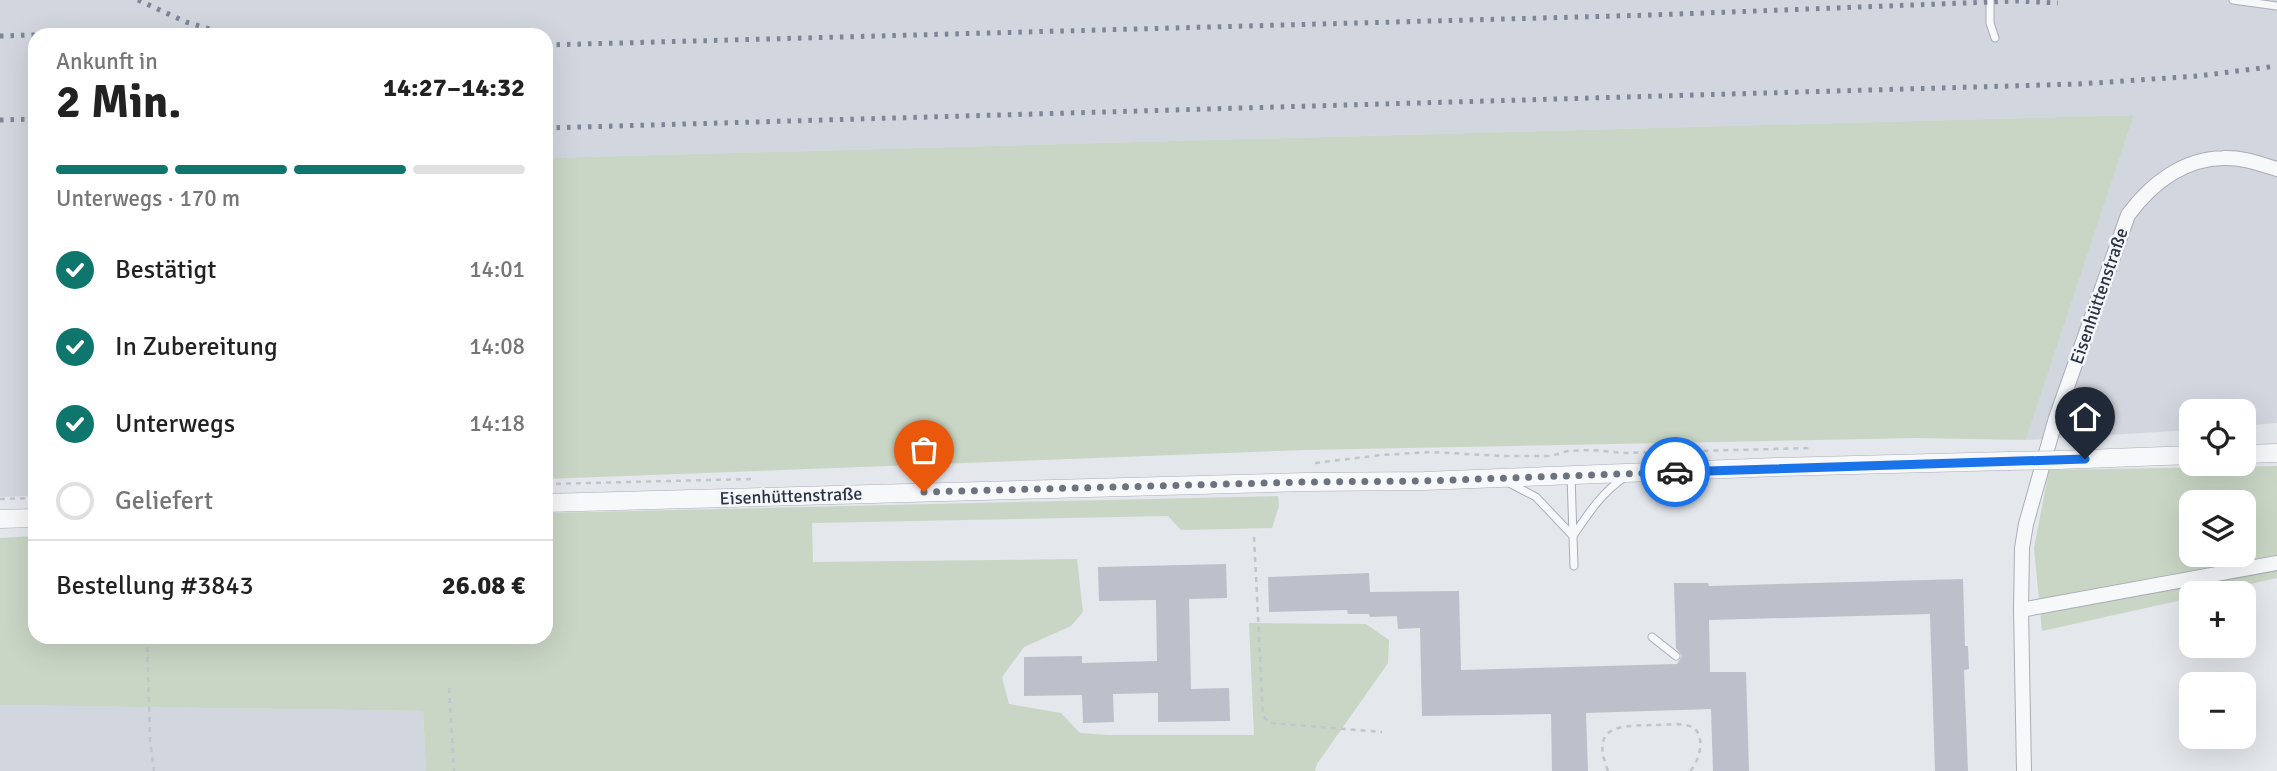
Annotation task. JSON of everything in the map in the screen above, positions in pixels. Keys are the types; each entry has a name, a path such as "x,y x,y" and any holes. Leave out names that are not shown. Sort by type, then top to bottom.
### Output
{"street":[{"name":"Eisenhüttenstraße","path":"2024,771 2022,548 2039,474 2082,342 2128,215 2142,197 2181,167 2222,158 2246,160 2277,169"},
{"path":"2256,454 2277,453"},
{"name":"Eisenhüttenstraße","path":"553,503 1499,478 2179,456"},
{"path":"0,519 28,518"},
{"path":"2021,610 2277,563"}],"lane":[{"path":"1990,0 1990,23 1995,38"},
{"path":"2233,0 2277,6"},
{"path":"1573,536 1600,498 1631,473"},
{"path":"1571,475 1574,566"},
{"path":"1499,478 1536,497 1573,536"},
{"path":"1652,637 1676,656"}],"path":[{"path":"1313,464 1381,455 1432,452 1551,456 1568,451 1592,450 1624,453 1816,448"},
{"path":"553,484 755,479"},
{"path":"0,499 28,498"},
{"path":"1254,537 1263,716 1270,723 1382,732"},
{"path":"147,644 150,740 154,771"},
{"path":"449,688 454,771"},
{"path":"1608,771 1603,755 1604,739 1610,730 1620,726 1679,725 1692,727 1698,733 1700,750 1696,765 1690,771"}],"shaded area":[{"path":"0,0 2277,0 2277,423 2256,425 2256,399 2179,399 2179,431 2026,440 2134,115 553,158 553,28 28,28 28,496 0,497"},
{"path":"0,705 423,711 426,771 0,771"}],"green space":[{"path":"2134,115 2026,440 1915,438 1304,450 553,479 553,158"},
{"path":"2256,466 2277,466 2277,578 2256,583 2179,581 2179,601 2042,631 2034,548 2049,470 2179,468 2179,476 2256,476"},
{"path":"1278,496 1279,506 1272,528 1181,530 1168,516 812,523 813,562 1077,559 1083,612 1071,626 1024,647 1002,677 1009,704 1061,713 1080,733 1254,735 1249,623 1366,624 1389,640 1388,663 1317,764 1315,771 426,771 423,711 0,705 0,538 28,536 28,644 553,644 553,513"}],"building":[{"path":"1226,564 1227,598 1189,599 1191,689 1229,688 1230,721 1158,722 1158,693 1113,694 1114,722 1083,723 1082,695 1024,696 1024,657 1082,656 1082,663 1157,661 1156,600 1099,601 1098,567"},
{"path":"1369,573 1370,592 1459,591 1461,670 1677,664 1682,656 1676,648 1674,583 1708,583 1709,586 1963,579 1965,646 1968,646 1969,669 1964,670 1968,771 1935,771 1930,614 1709,620 1710,672 1746,672 1749,771 1713,771 1711,709 1586,713 1588,771 1552,771 1551,714 1422,716 1420,628 1398,629 1397,616 1370,617 1369,614 1348,614 1347,610 1269,612 1268,577"}],"railway":[{"path":"138,0 206,28"},
{"path":"553,45 1652,15 2017,1 2058,3"},
{"path":"0,36 28,35"},
{"path":"553,128 2079,84 2198,76 2277,66"},
{"path":"0,120 28,119"}],"way so far":[{"path":"924,492 1424,481 1675,472"}],"route":[{"path":"1675,472 2085,459"}]}
